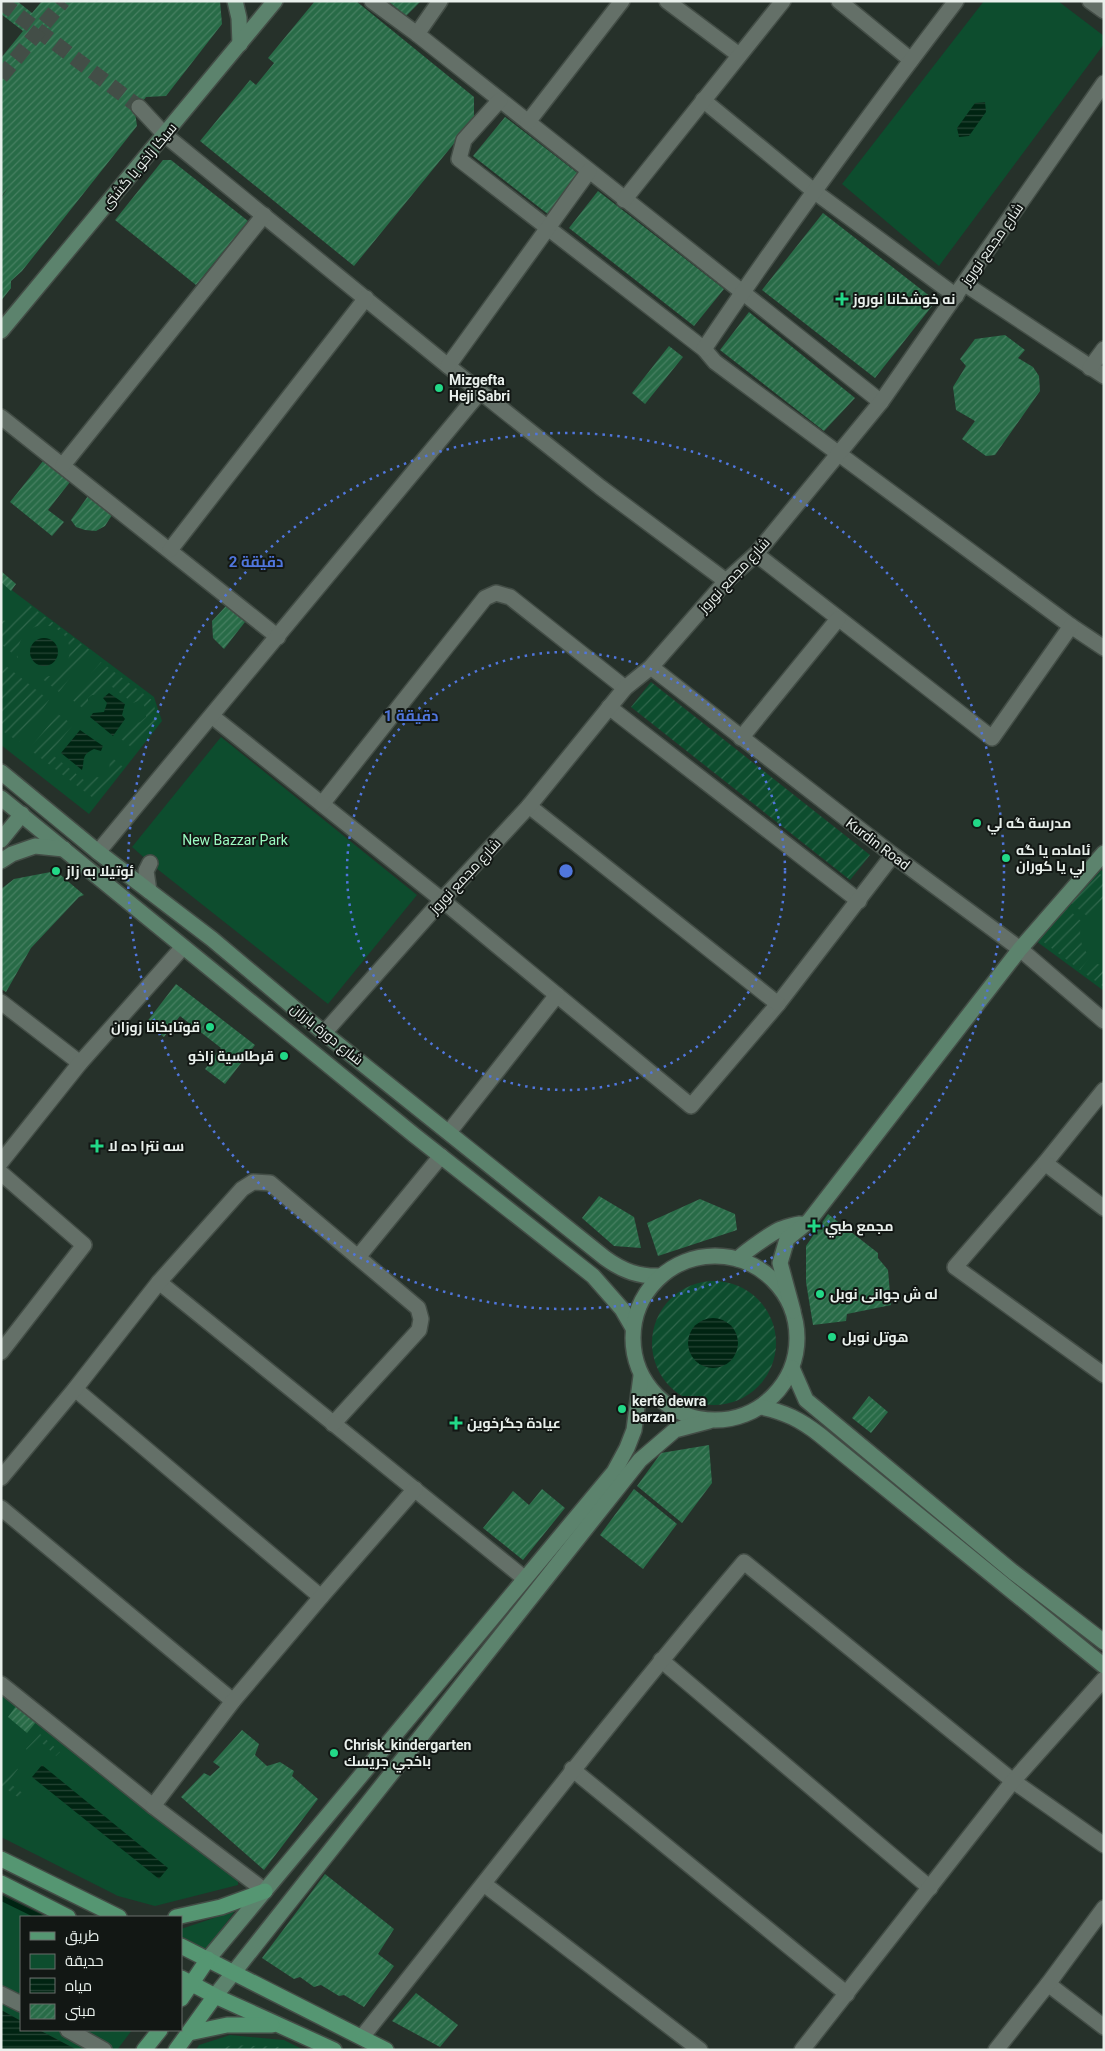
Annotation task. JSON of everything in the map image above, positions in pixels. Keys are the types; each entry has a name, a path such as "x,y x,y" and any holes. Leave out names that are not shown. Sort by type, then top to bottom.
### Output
{"main road":[{"path":"235,1 239,18 240,44"},
{"name":"سیکا زاخو یا گشتى","path":"1,331 276,1"},
{"name":"شارع دورة بارزان","path":"1,772 98,852 212,940 324,1033 615,1265 637,1275 661,1276"},
{"name":"شارع دورة بارزان","path":"1,798 441,1156 593,1276 622,1308 633,1328"},
{"path":"1,840 22,814"},
{"path":"1,861 12,854 35,846 64,849"},
{"path":"182,2042 215,1996 640,1460 675,1430 709,1421 728,1420 745,1416 774,1397 785,1384 797,1350 798,1330 780,1262 787,1239 809,1221 1020,949 1104,853"},
{"path":"738,1259 744,1252 780,1230 809,1221"},
{"path":"709,1421 688,1417 668,1407 652,1392 641,1376 634,1357 633,1328 640,1304 648,1290 661,1276 679,1264 698,1258 718,1256 738,1259 756,1267 772,1278 784,1293 793,1311"},
{"path":"792,1368 806,1400 1013,1572 1104,1642"},
{"path":"182,1995 186,1981 208,1959 614,1472 628,1448 634,1430 641,1376"},
{"path":"761,1407 780,1411 799,1419 1104,1666"},
{"path":"1,1859 117,1916"},
{"path":"1,1883 66,1916"},
{"path":"180,1916 221,1907 265,1891"},
{"path":"182,1946 386,2050"},
{"path":"186,1981 334,2050"},
{"path":"182,2042 208,2028 247,2024 286,2028"},
{"path":"144,2050 159,2031"}],"street":[{"path":"372,1 417,34 881,402"},
{"path":"417,34 440,1"},
{"path":"528,122 622,1"},
{"path":"667,1 739,55"},
{"path":"624,200 783,1"},
{"path":"839,1 911,60"},
{"path":"704,349 743,291 956,1"},
{"path":"1090,1 1104,11"},
{"name":"شارع مجمع نوروز","path":"324,1033 442,900 529,806 625,688 651,667 726,582 756,554 881,402 1104,83"},
{"path":"500,100 464,140 459,159 704,349 715,362 1071,626 1104,648"},
{"path":"703,100 815,192 960,290 1104,376"},
{"path":"139,107 165,135 480,392 600,487 726,582"},
{"path":"448,366 589,171"},
{"path":"63,465 264,215"},
{"path":"170,550 366,298"},
{"path":"1090,368 1104,349"},
{"path":"98,852 480,392"},
{"path":"1,417 278,637"},
{"path":"756,554 992,738 1071,626"},
{"path":"322,804 485,598 496,593 510,597 625,688"},
{"path":"740,738 838,619"},
{"name":"Kurdin Road","path":"651,667 893,855 1020,949 1104,1021"},
{"path":"609,707 859,901"},
{"path":"212,717 442,900 691,1106 778,1004 893,855"},
{"path":"529,806 778,1004"},
{"path":"149,891 146,871 150,863"},
{"path":"1,1162 80,1063 184,948"},
{"path":"449,1132 557,995"},
{"path":"1,1002 80,1063"},
{"path":"1104,1090 1045,1163 955,1267 1104,1375"},
{"path":"358,1257 441,1156"},
{"path":"1045,1163 1104,1208"},
{"path":"1,1173 84,1245 1,1352"},
{"path":"1,1478 75,1389 159,1282 242,1189 253,1182 270,1183 418,1308 421,1319 419,1330 334,1424"},
{"path":"159,1282 524,1578"},
{"path":"75,1389 320,1597"},
{"path":"153,1806 234,1701 320,1597 415,1489"},
{"path":"1,1508 234,1701"},
{"path":"362,2037 484,1884 572,1769 744,1562 1012,1781 1104,1845"},
{"path":"661,1660 930,1888"},
{"path":"802,2050 1012,1781 1104,1679"},
{"path":"1,1684 153,1806 265,1891"},
{"path":"572,1769 847,1994"},
{"path":"484,1884 700,2050"},
{"path":"996,2050 1104,1908"},
{"path":"1048,1984 1104,2027"},
{"path":"1,1994 20,2004"},
{"path":"70,2031 104,2050"}],"green space":[{"path":"984,1 1058,1 1104,36 1104,44 939,266 842,184"},
{"path":"1,582 154,697 162,721 89,814 1,745"},
{"path":"28,604 91,651 59,692 40,677 55,675 67,663 70,652 69,646 64,635 57,629 41,625 26,632 18,648 18,658 1,644 1,620 11,622"},
{"path":"1,662 49,700 19,742 1,730 1,687 3,676"},
{"path":"101,662 153,701 158,722 135,750 121,739 132,724 140,722 146,717 146,709 142,702 133,703 107,683 100,695 92,695 88,698 88,707 85,710 70,698"},
{"path":"651,682 870,855 850,880 631,707"},
{"path":"58,714 73,725 50,753 85,781 90,775 100,778 105,774 109,768 108,759 110,756 123,767 97,801 29,749"},
{"name":"New Bazzar Park","path":"221,737 417,895 328,1004 132,847"},
{"path":"1097,867 1104,872 1104,991 1036,941"},
{"path":"1097,872 1104,877 1104,905 1093,909 1087,916 1071,903"},
{"path":"1067,908 1082,922 1081,940 1084,949 1090,957 1080,970 1041,940"},
{"path":"1094,963 1104,966 1104,987 1084,973"},
{"path":"714,1281 738,1286 758,1299 771,1319 776,1343 771,1367 758,1387 738,1400 714,1405 690,1400 670,1387 657,1367 652,1343 657,1319 670,1299 690,1286"},
{"path":"1,1689 238,1877 238,1885 155,1906 118,1896 1,1837"},
{"path":"40,1734 60,1752 56,1756 41,1742 30,1754 26,1749"},
{"path":"13,1766 18,1769 8,1782 25,1795 22,1800 1,1785 1,1782"},
{"path":"1,1895 44,1916 20,1916 20,2020 1,2010"},
{"path":"235,1911 206,1950 182,1938 182,1929"},
{"path":"41,2031 131,2031 117,2050 77,2050"},
{"path":"230,2035 284,2040 304,2050 196,2050 199,2045"},
{"path":"234,2045 280,2047 285,2050 212,2050"}],"water":[{"path":"985,102 986,112 969,136 959,137 957,128 975,103"},
{"path":"44,638 54,642 58,652 54,662 44,666 34,662 30,652 34,642"},
{"path":"109,693 125,704 122,715 125,719 113,736 90,717 93,713 104,712 107,703 103,698"},
{"path":"80,730 103,746 101,751 94,749 87,753 82,770 61,753"},
{"path":"713,1318 723,1320 731,1325 736,1333 738,1343 736,1353 731,1361 723,1366 713,1368 703,1366 695,1361 690,1353 688,1343 690,1333 695,1325 703,1320"},
{"path":"42,1765 168,1868 159,1879 32,1777"},
{"path":"1,2010 20,2020 20,2031 41,2031 77,2050 1,2050"}],"building":[{"path":"1,1 17,1 32,13 42,1 220,1 222,24 166,96 146,97 135,112 137,126 22,271 11,281 11,288 1,301 1,198 10,185 1,197 1,58 23,31 1,14"},
{"path":"315,1 356,1 474,97 474,119 354,266 200,141 250,80 256,85 274,63 268,58"},
{"path":"388,1 421,1 406,16"},
{"path":"505,117 584,178 553,218 473,156"},
{"path":"163,160 171,160 248,221 196,285 115,220"},
{"path":"598,191 724,289 694,326 569,228"},
{"path":"823,213 936,301 875,378 762,290"},
{"path":"749,312 855,398 824,431 720,350"},
{"path":"1005,335 1025,350 1018,358 1033,367 1039,376 1040,391 995,455 986,456 962,439 975,421 956,410 953,387 966,366 960,359 975,339"},
{"path":"669,346 683,357 645,404 632,393"},
{"path":"43,461 70,482 48,510 64,522 52,536 10,502"},
{"path":"88,496 112,515 105,526 96,531 76,527 71,520"},
{"path":"1,571 16,584 11,591 1,582"},
{"path":"226,606 245,622 224,649 213,638 212,621"},
{"path":"56,871 84,895 79,897 31,948 6,992 1,989 1,889 14,879"},
{"path":"176,984 255,1045 225,1084 205,1069 221,1048 180,1016 164,1037 146,1023"},
{"path":"599,1196 634,1217 641,1248 614,1246 582,1218"},
{"path":"700,1199 735,1214 737,1230 658,1256 647,1223"},
{"path":"828,1214 878,1253 878,1258 888,1270 891,1305 847,1314 846,1321 813,1325 806,1282 806,1246"},
{"path":"869,1396 888,1412 871,1433 852,1418"},
{"path":"709,1445 712,1483 682,1523 637,1486 661,1453"},
{"path":"542,1489 565,1508 523,1560 483,1528 513,1491 529,1505"},
{"path":"634,1489 677,1524 643,1569 600,1535"},
{"path":"16,1706 36,1722 27,1733 8,1717"},
{"path":"242,1730 259,1744 255,1755 267,1766 280,1762 294,1771 292,1776 318,1799 264,1870 181,1797 204,1773 210,1776 220,1767 213,1762"},
{"path":"325,1874 394,1929 378,1954 394,1966 364,2007 344,1995 339,1996 321,1985 314,1987 300,1977 294,1979 262,1958"},
{"path":"416,1993 458,2025 440,2047 392,2021"}],"waterway":[{"path":"1,1898 38,1916"}],"tunnel":[{"path":"1,77 63,1"},
{"path":"1,2 139,107"}],"place":[{"name":"نه خوشخانا نوروز","path":"842,299"},
{"name":"Mizgefta Heji Sabri","path":"439,388"},
{"name":"مدرسة گه لي","path":"977,823"},
{"name":"ئاماده يا گه لي يا كوران","path":"1006,858"},
{"name":"ئوتيلا به زاز","path":"56,871"},
{"name":"قوتابخانا زوزان","path":"210,1027"},
{"name":"قرطاسية زاخو","path":"284,1056"},
{"name":"سه نترا ده لا","path":"97,1146"},
{"name":"مجمع طبي","path":"814,1226"},
{"name":"له ش جوانى نوبل","path":"820,1294"},
{"name":"هوتل نوبل","path":"832,1337"},
{"name":"kertê dewra barzan","path":"622,1409"},
{"name":"عيادة جگرخوين","path":"456,1423"},
{"name":"Chrisk_kindergarten باخجي جريسك","path":"334,1753"}]}
